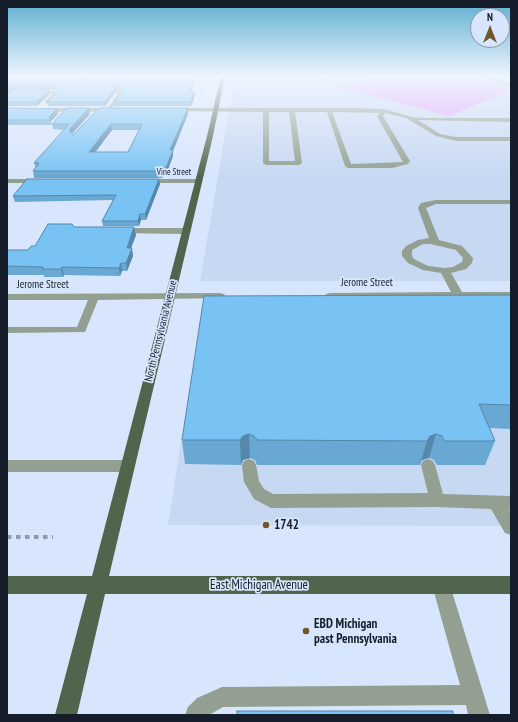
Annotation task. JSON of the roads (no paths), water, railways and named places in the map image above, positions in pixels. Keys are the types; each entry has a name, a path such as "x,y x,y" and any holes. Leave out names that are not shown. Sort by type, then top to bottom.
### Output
{"main road":[{"name":"North Pennsylvania Avenue","path":"66,715 186,227 210,136 213,110"},
{"name":"East Michigan Avenue","path":"7,585 511,585"}],"street":[{"path":"39,110 122,110"},
{"path":"59,118 67,110"},
{"path":"89,119 97,110"},
{"path":"166,110 211,115 266,110 329,110 382,114 424,120 511,120"},
{"path":"266,110 266,163 299,163 292,110"},
{"path":"329,110 335,117 348,166 392,166 405,164 407,161 382,114"},
{"path":"367,117 382,114"},
{"path":"170,116 177,117"},
{"path":"408,117 438,134 456,139 511,139"},
{"path":"7,181 46,181"},
{"name":"Vine Street","path":"133,181 198,181"},
{"path":"435,242 422,208 424,205 436,202 511,202"},
{"path":"118,223 186,227"},
{"path":"111,231 186,227"},
{"path":"435,242 459,248 468,258 468,263 463,267 445,271 426,268 411,260 408,256 407,252 414,244 435,242"},
{"path":"445,271 458,295"},
{"name":"Jerome Street","path":"323,296 511,295"},
{"name":"Jerome Street","path":"7,297 228,296"},
{"path":"7,330 81,330 94,297"},
{"path":"250,465 252,482 258,494 272,501 437,500 504,504 511,528"},
{"path":"428,465 437,500"},
{"path":"7,466 127,466"},
{"path":"441,585 479,715"},
{"path":"196,715 204,705 222,697 473,695"}],"place":[{"name":"1742","path":"266,525"},
{"name":"EBD Michigan past Pennsylvania","path":"306,631"}]}
